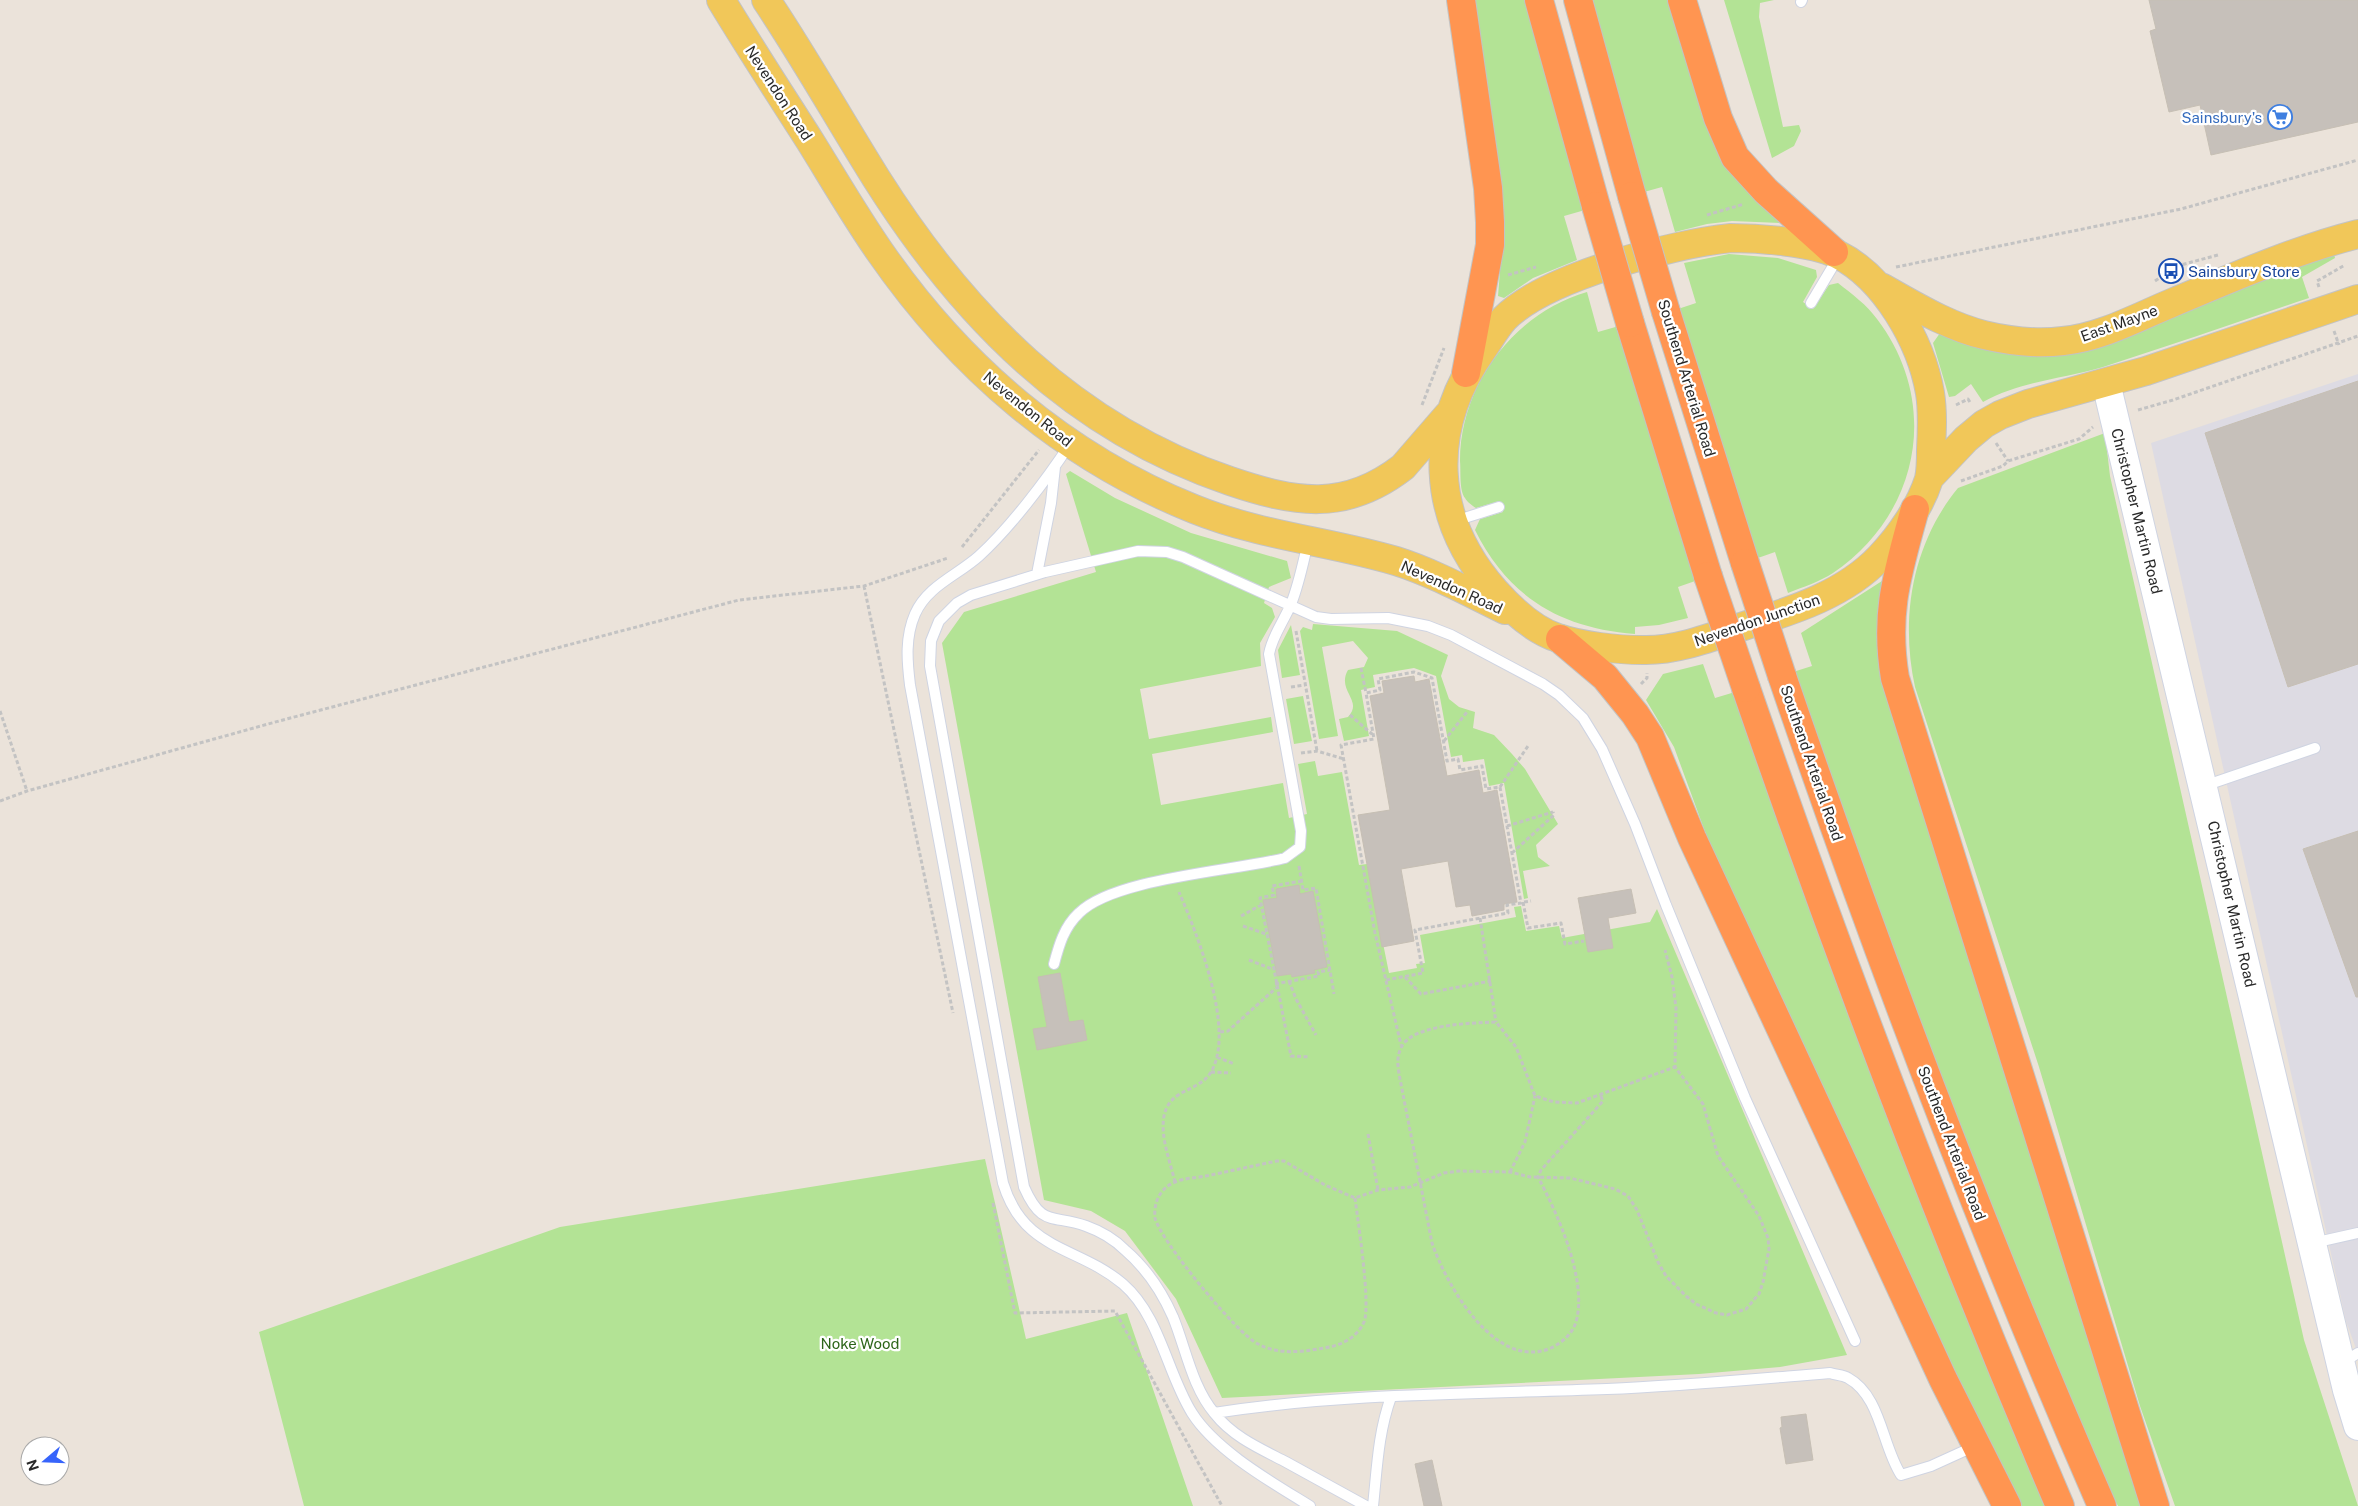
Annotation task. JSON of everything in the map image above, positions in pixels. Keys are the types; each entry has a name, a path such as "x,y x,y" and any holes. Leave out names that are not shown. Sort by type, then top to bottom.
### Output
{"highway":[{"path":"1461,0 1488,188 1490,222 1490,245 1466,373"},
{"path":"1539,0 1630,323 1708,576 1746,688 1826,918 1912,1146 2060,1506"},
{"name":"Southend Arterial Road","path":"1578,0 1666,312 1744,563 1857,892 1950,1137 2102,1506"},
{"path":"1682,0 1718,118 1735,158 1766,192 1837,254"},
{"path":"1915,509 1892,603 1890,650 1895,678 2155,1506"},
{"path":"1560,639 1605,677 1635,714 1650,737 1722,903 1976,1446 2007,1506"}],"main road":[{"name":"Nevendon Road","path":"721,0 846,201 880,252 915,298 954,344 995,386 1041,424 1057,444 1196,510 1251,528 1404,564 1525,620"},
{"path":"766,0 877,180 946,278 976,314 1015,354 1065,394 1110,425 1161,454 1223,479 1261,492 1326,499 1345,498 1362,492 1394,474 1448,415"},
{"name":"East Mayne","path":"1890,276 1946,322 1983,335 2033,342 2063,341 2108,329 2273,262 2358,234"},
{"name":"Nevendon Junction","path":"1731,238 1780,241 1837,254 1890,276 1906,330 1923,366 1929,392 1932,418 1930,476 1915,509 1879,557 1850,582 1814,601 1691,643 1662,649 1645,650 1609,647 1560,639 1525,620 1501,598 1476,568 1466,552 1448,506 1443,464 1448,415 1466,373 1504,319 1546,290 1586,274 1690,244 1731,238"},
{"path":"1930,476 1966,439 1984,424 2000,415 2028,404 2106,383 2358,299"}],"street":[{"name":"Christopher Martin Road","path":"2106,383 2107,419 2204,786 2312,1244 2349,1358 2358,1426"}],"lane":[{"path":"1811,303 1837,254"},
{"path":"1037,574 1051,503 1057,444"},
{"path":"1055,466 989,546 929,594 916,612 908,643 910,685 1003,1183 1008,1199 1027,1227 1042,1239 1104,1271 1135,1297 1158,1338 1181,1393 1193,1415 1207,1430 1224,1447 1255,1470 1310,1506"},
{"path":"1454,522 1499,507"},
{"path":"1054,964 1060,941 1068,925 1095,900 1136,886 1274,861 1285,858 1296,851 1301,841 1301,832 1270,654 1273,640 1290,606 1300,580 1308,542"},
{"path":"1366,1506 1245,1440 1227,1427 1214,1413 1195,1378 1164,1299 1139,1263 1124,1248 1086,1226 1045,1217 1029,1199 1020,1170 932,681 930,652 934,630 939,621 957,602 988,588 1037,574 1138,551 1167,552 1316,617 1331,619 1388,618 1428,626 1451,635 1543,684 1559,695 1583,718 1602,749 1635,824 1668,911 1745,1098 1855,1341"},
{"path":"2204,786 2315,748"},
{"path":"2312,1244 2358,1232"},
{"path":"1214,1413 1252,1407 1391,1397 1627,1388 1830,1373 1848,1377 1861,1387 1870,1402 1893,1462 1901,1474 1931,1466 1976,1446"},
{"path":"1373,1506 1379,1440 1383,1419 1391,1397"}],"path":[{"path":"1890,276 2181,209 2358,160"},
{"path":"2150,285 2177,266 2224,254"},
{"path":"2317,281 2350,262"},
{"path":"2332,325 2339,345"},
{"path":"1956,483 2003,466 2008,461 2078,438 2107,419 2173,400 2339,345 2358,336"},
{"path":"1421,407 1446,342"},
{"path":"1950,408 1968,399"},
{"path":"1994,440 2008,461"},
{"path":"962,548 1057,444"},
{"path":"0,801 26,790 279,721 739,600 864,586 956,556"},
{"path":"1295,625 1317,750"},
{"path":"1361,668 1374,739 1341,745 1375,933 1401,1046 1398,1065 1432,1243 1439,1263 1462,1304 1478,1322 1503,1342 1523,1352 1536,1352 1557,1345 1566,1338 1578,1318 1578,1302 1573,1265 1561,1223 1538,1177 1541,1170 1602,1101 1601,1096"},
{"path":"1366,693 1380,690 1378,679 1414,672 1432,678 1447,761 1458,759 1460,770 1482,766 1486,789 1500,787"},
{"path":"0,711 26,790"},
{"path":"1444,741 1466,712"},
{"path":"1350,715 1374,735"},
{"path":"1528,746 1500,787 1506,826 1528,928 1561,922 1565,944 1584,941"},
{"path":"1287,756 1317,750 1344,759"},
{"path":"1506,826 1553,812 1554,815 1512,854"},
{"path":"1296,851 1304,890 1316,888 1334,994"},
{"path":"1174,879 1202,949 1220,1032 1217,1057 1211,1072 1199,1084 1176,1096 1163,1116 1164,1133 1175,1182"},
{"path":"1302,881 1272,886 1274,895 1260,898 1272,969 1291,1056 1310,1056"},
{"path":"1386,980 1423,973 1416,930 1508,913 1507,905 1531,901"},
{"path":"1241,916 1261,904"},
{"path":"1480,918 1496,1022 1516,1047 1522,1058 1529,1086 1535,1096 1566,1104 1578,1103 1675,1067"},
{"path":"1243,926 1266,934"},
{"path":"1355,1198 1366,1301 1364,1322 1356,1334 1344,1343 1330,1348 1285,1352 1255,1343 1218,1308 1164,1236 1156,1218 1155,1209 1160,1194 1175,1182 1284,1161 1325,1185 1355,1198 1378,1190 1410,1187 1444,1173 1459,1171 1510,1172 1538,1177 1570,1178 1615,1189 1628,1196 1637,1210 1658,1262 1677,1288 1696,1304 1716,1313 1727,1315 1746,1309 1759,1294 1763,1282 1769,1250 1765,1227 1722,1163 1703,1104 1675,1067 1676,1008 1672,977 1665,948"},
{"path":"1249,960 1272,969"},
{"path":"1220,1032 1228,1031 1276,985 1319,976 1318,972 1330,970"},
{"path":"1405,976 1421,994 1490,981"},
{"path":"1289,981 1296,999 1316,1035"},
{"path":"1401,1046 1414,1035 1425,1031 1467,1023 1496,1022"},
{"path":"1217,1057 1234,1064"},
{"path":"1211,1072 1232,1072"},
{"path":"1510,1172 1525,1142 1535,1096"},
{"path":"1368,1134 1378,1190"}],"shaded area":[{"path":"2358,374 2358,1354 2346,1321 2151,443"}],"green space":[{"path":"1469,0 1527,0 1585,210 1564,216 1577,260 1533,278 1504,298 1498,296 1502,246"},
{"path":"1590,0 1671,0 1782,223 1732,221 1707,224 1675,232 1662,187 1644,192"},
{"path":"1724,0 1774,0 1760,3 1759,17 1783,127 1799,125 1801,131 1794,146 1772,158"},
{"path":"1729,254 1778,258 1816,270 1817,277 1803,302 1813,309 1829,285 1838,283 1864,304 1877,319 1897,352 1909,386 1914,421 1912,455 1902,489 1886,520 1862,549 1833,573 1817,582 1788,593 1775,552 1755,559 1678,309 1696,303 1684,263"},
{"path":"2334,254 2335,258 2302,277 2309,298 2103,367 2012,389 1983,402 1971,384 1955,396 1949,397 1933,343 1940,333 2000,350 2277,274"},
{"path":"1587,292 1598,332 1619,326 1698,580 1678,587 1688,618 1659,625 1635,627 1635,634 1608,631 1584,625 1540,605 1521,591 1504,574 1489,554 1475,530 1480,519 1503,512 1500,501 1476,508 1463,495 1461,485 1462,433 1470,405 1481,380 1496,356 1515,335 1536,317 1561,302"},
{"path":"2105,433 2110,476 2304,1340 2358,1506 2175,1506 2140,1406 2039,1067 1915,687 1909,635 1910,608 1914,583 1920,557 1930,533 1942,510 1958,488"},
{"path":"1070,471 1115,498 1191,533 1287,561 1291,578 1269,587 1264,603 1272,608 1275,617 1260,643 1261,666 1140,689 1149,739 1271,717 1273,732 1152,754 1161,805 1283,783 1289,818 1307,814 1298,764 1315,761 1318,776 1342,772 1359,865 1367,864 1389,973 1417,968 1416,964 1425,963 1420,935 1516,917 1514,907 1521,906 1526,931 1559,926 1562,938 1650,922 1657,909 1847,1355 1780,1367 1699,1374 1222,1398 1176,1299 1125,1231 1091,1211 1044,1200 942,643 964,612 1096,572 1066,474"},
{"path":"1882,581 1879,608 2143,1506 2118,1506 2102,1477 2048,1349 1920,1024 1793,672 1812,666 1801,633"},
{"path":"1313,624 1397,631 1448,655 1441,676 1449,699 1459,707 1475,712 1473,728 1494,735 1512,754 1525,769 1558,824 1536,845 1538,857 1550,866 1523,871 1528,898 1524,899 1504,783 1489,786 1484,759 1463,762 1462,755 1451,757 1436,676 1414,668 1373,675 1375,687 1361,690 1369,736 1344,741 1339,719 1348,717 1353,705 1345,684 1345,677 1348,670 1364,667 1368,658 1353,641 1322,647 1338,736 1319,739 1300,631 1303,627 1312,630"},
{"path":"1291,625 1300,675 1282,678 1278,650"},
{"path":"1703,664 1715,698 1735,692 2048,1506 2019,1506 2003,1475 1736,904 1707,837 1674,747 1646,700 1663,674"},
{"path":"1303,696 1312,741 1294,744 1286,699"},
{"name":"Noke Wood","path":"985,1159 1026,1339 1127,1313 1193,1506 304,1506 259,1332 560,1227"}],"building":[{"name":"Sainsbury's","path":"2149,0 2358,0 2358,122 2211,155 2200,105 2169,112 2150,31 2156,29"},
{"path":"2358,381 2358,664 2288,687 2205,433"},
{"path":"1414,676 1415,682 1429,679 1447,776 1479,770 1483,793 1497,790 1517,902 1504,904 1504,910 1472,916 1470,905 1456,907 1448,861 1401,869 1414,941 1382,947 1358,815 1390,810 1370,696 1384,693 1382,681"},
{"path":"2358,831 2358,997 2356,997 2303,849"},
{"path":"1299,885 1300,894 1313,891 1327,967 1314,970 1315,973 1292,977 1291,974 1277,976 1263,900 1277,898 1276,889"},
{"path":"1631,889 1636,913 1608,918 1613,948 1588,952 1578,898"},
{"path":"1060,973 1069,1022 1083,1020 1087,1040 1037,1050 1033,1029 1047,1027 1038,977"},
{"path":"1806,1414 1813,1460 1786,1464 1780,1428 1782,1427 1781,1417"},
{"path":"1432,1460 1442,1506 1424,1506 1415,1464"}],"place":[{"name":"Sainsbury's","path":"2280,117"},
{"name":"Sainsbury Store","path":"2171,271"}]}
